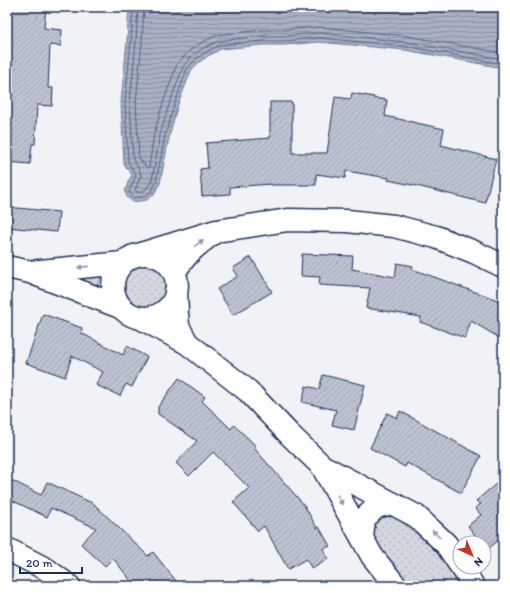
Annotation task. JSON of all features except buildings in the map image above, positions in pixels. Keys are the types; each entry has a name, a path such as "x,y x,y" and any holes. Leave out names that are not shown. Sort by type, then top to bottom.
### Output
{"street":[{"path":"216,231 192,249 181,260 175,282 173,301 167,309 158,315 149,318 128,314 120,307 112,289 113,280 116,270 128,258 136,254 144,253 216,231 288,220 347,221 394,226 436,237 474,252 503,266"},
{"path":"144,253 154,255 169,265 175,282 178,326 187,343"},
{"path":"30,272 122,263"},
{"path":"7,267 30,272 120,307"},
{"path":"139,317 187,343 248,391 322,466 416,516 446,544 452,553"},
{"path":"322,466 372,556 396,586"},
{"path":"362,538 364,519 376,507 392,503"},
{"path":"7,549 46,569 69,586"},
{"path":"466,575 473,586"}],"shaded area":[{"path":"143,259 152,261 163,270 168,284 166,293 157,304 143,309 134,307 123,298 118,284 120,275 129,264"},
{"path":"102,272 97,289 67,277"},
{"path":"389,513 409,527 438,554 453,575 458,586 405,586 387,567 366,525 370,519"}],"water":[{"path":"129,7 503,7 503,68 405,50 319,42 221,49 198,63 191,71 177,107 160,183 154,194 147,200 133,202 127,197 125,192 132,175 124,164 121,102"}]}
